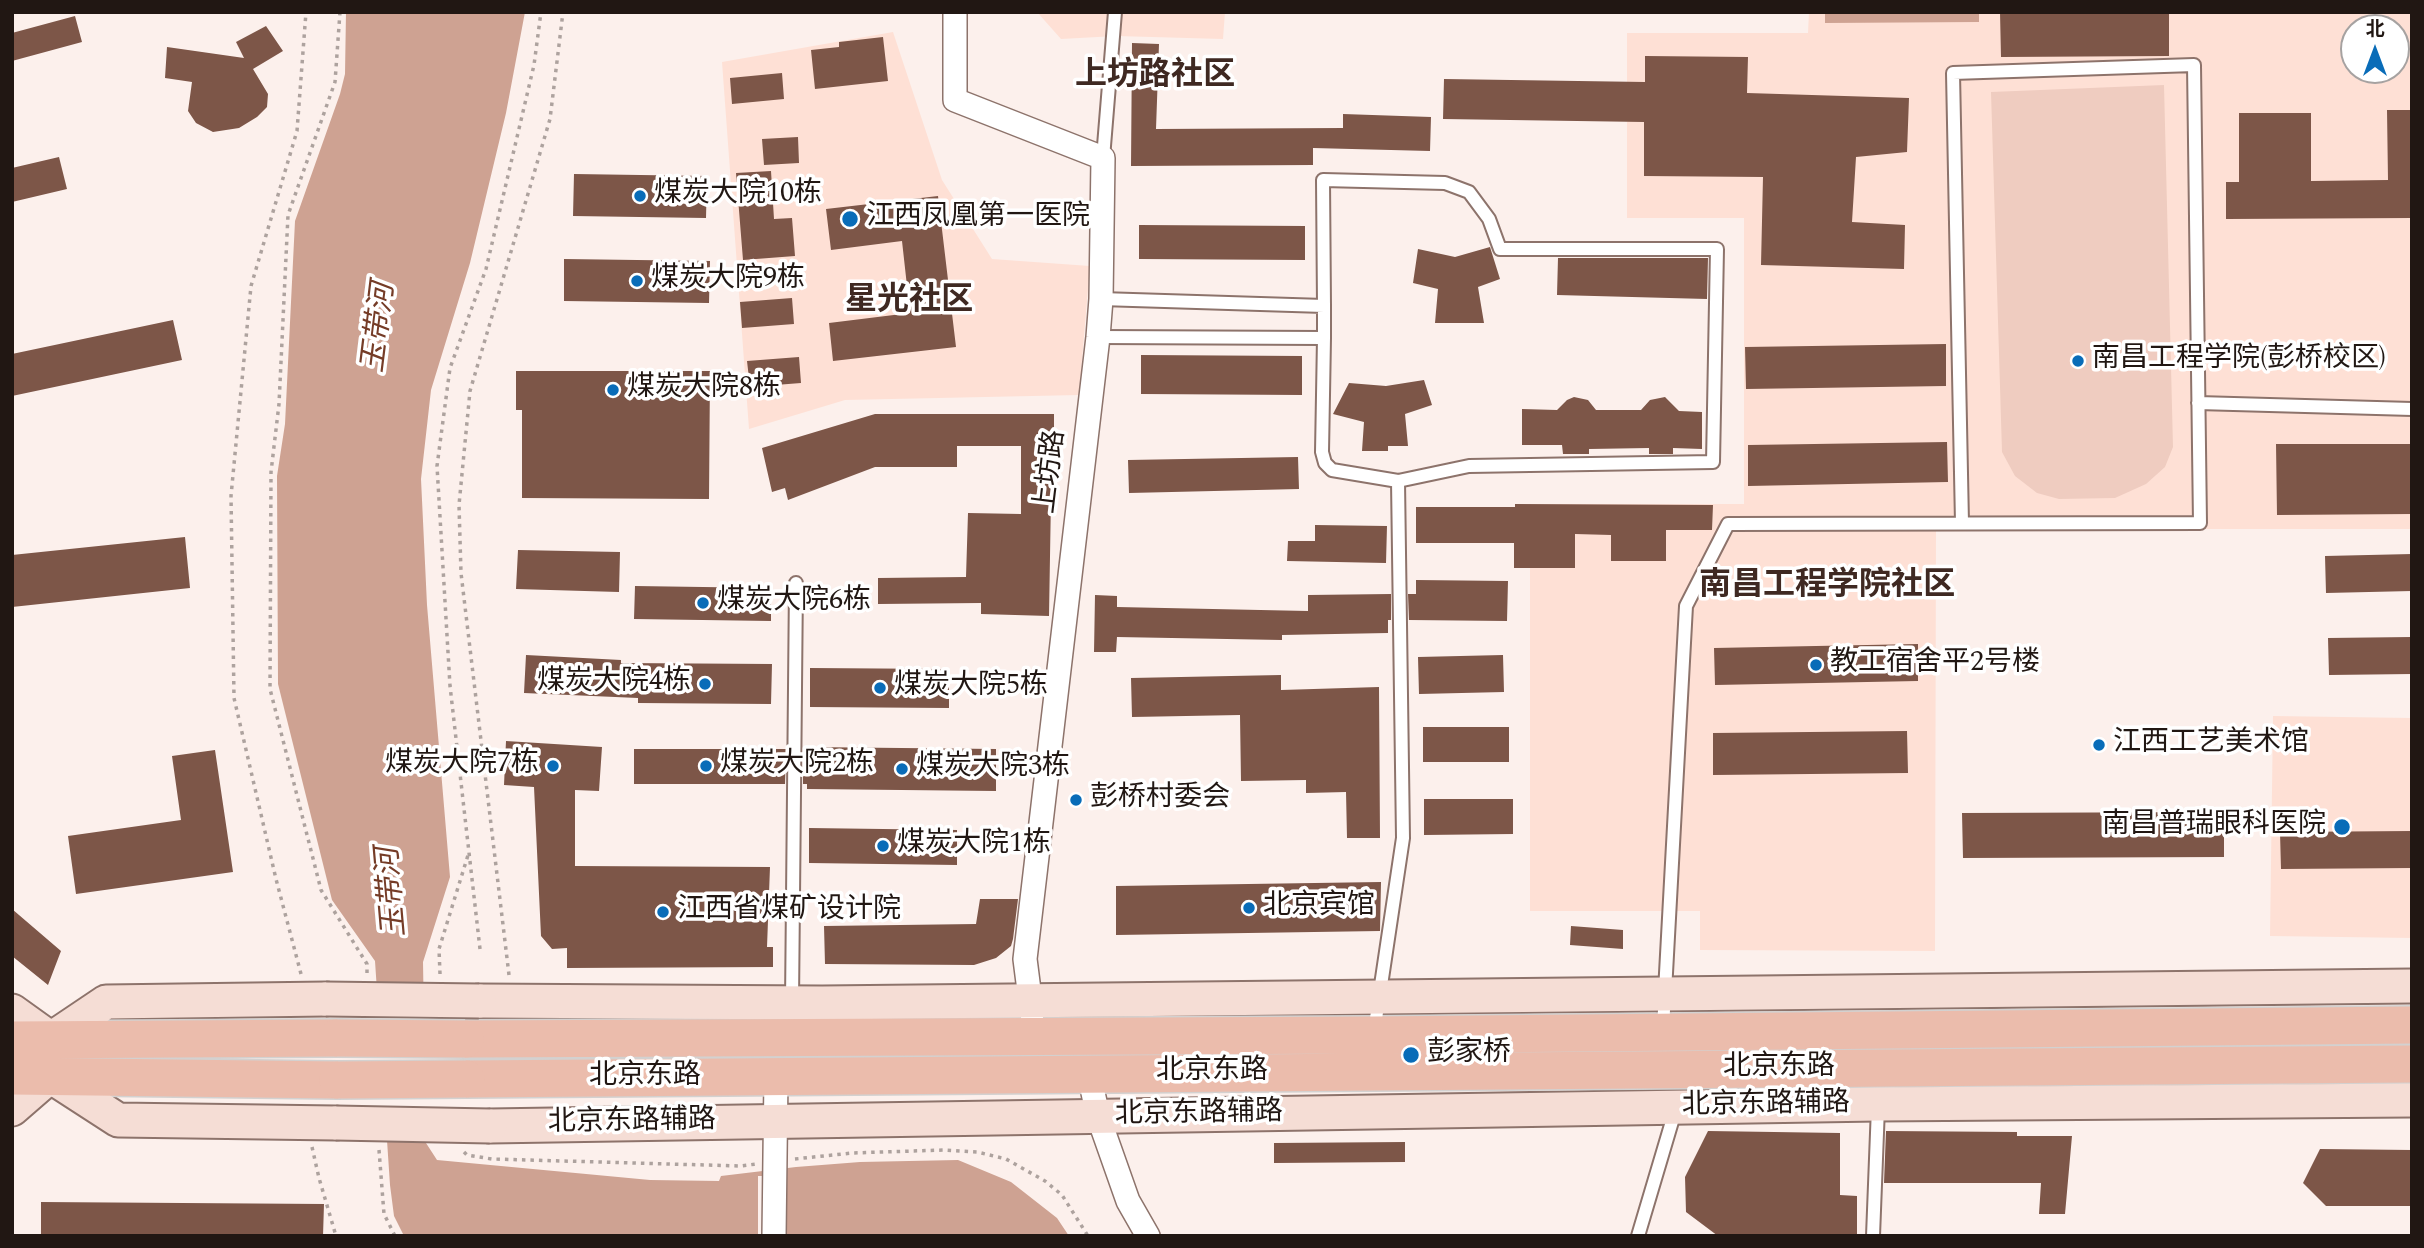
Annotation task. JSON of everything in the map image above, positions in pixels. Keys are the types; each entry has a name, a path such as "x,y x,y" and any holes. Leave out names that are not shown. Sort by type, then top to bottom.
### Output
{"main road":[{"path":"1032,1018 1379,997 2412,986"},
{"path":"12,1011 51,1039 106,1002 317,999 512,1001 792,1020"},
{"name":"北京东路","path":"12,1040 465,1039 792,1020 1032,1018 1374,1035 2412,1025"},
{"name":"北京东路","path":"12,1076 338,1080 1089,1074 1879,1086 2412,1065"},
{"path":"12,1109 50,1076"},
{"name":"北京东路辅路","path":"50,1076 118,1120 490,1126 1676,1107 1879,1086 2412,1100"}],"street":[{"path":"955,12 956,100 1102,158"},
{"name":"上坊路","path":"1032,1018 1025,959 1098,337 1101,299 1102,158"},
{"path":"1089,1074 1098,1116 1128,1202 1148,1236"},
{"path":"775,1236 776,1077"}],"lane":[{"path":"1102,158 1115,12"},
{"path":"1663,1032 1686,606 1728,524 2200,523 2194,65 1953,73 1962,523"},
{"path":"1323,180 1445,183 1469,192 1489,219 1500,249 1717,249 1713,462 1469,466 1398,481 1332,470 1325,463 1322,452 1324,306 1323,180"},
{"path":"1101,299 1324,306"},
{"path":"1098,337 1324,338"},
{"path":"2198,403 2412,409"},
{"path":"1374,1035 1403,838 1398,481"},
{"path":"792,1020 796,583"},
{"path":"1873,1236 1879,1086"},
{"path":"1637,1236 1676,1107"}],"path":[{"path":"306,12 296,131 251,286 231,496 234,698 276,878 317,999"},
{"path":"340,12 335,82 289,215 279,404 271,472 270,690 321,890 366,964 367,978"},
{"path":"480,949 450,686 438,466 450,368 486,269 534,65 541,12"},
{"path":"512,1001 461,573 459,505 470,391 550,119 563,12"},
{"path":"322,1124 319,1178 336,1236"},
{"path":"378,1143 384,1214 395,1236"}],"shaded area":[{"path":"1037,12 1225,12 1223,39 1116,36 1061,39"},
{"name":"南昌工程学院(彭桥校区)","path":"1809,12 2412,12 2412,529 1936,529 1935,951 1700,950 1700,911 1530,911 1530,504 1744,504 1744,218 1627,218 1627,33 1808,33"},
{"name":"江西凤凰第一医院","path":"893,32 942,180 992,259 1090,266 1079,395 845,400 749,429 722,62"},
{"path":"2164,85 2173,447 2165,467 2146,484 2115,498 2059,499 2037,493 2015,476 2002,452 1991,92"},
{"name":"南昌普瑞眼科医院","path":"2273,716 2412,718 2412,938 2270,936"}],"water":[{"name":"玉带河","path":"346,12 525,12 506,113 470,263 431,390 421,479 427,605 450,877 423,962 426,1143 437,1160 650,1180 719,1181 721,1176 796,1167 860,1162 958,1160 1011,1182 1057,1218 1069,1236 404,1236 394,1216 390,1185 375,961 332,900 278,684 277,476 285,424 295,221 345,74"},
{"path":"1825,12 1979,12 1979,22 1825,23"}],"pier":[{"path":"428,1014 429,1108 382,1108 375,1015"},
{"path":"758,1176 787,1176 787,1236 758,1236"}],"building":[{"path":"2000,12 2169,12 2169,56 2001,57"},
{"path":"75,16 82,42 12,61 12,33"},
{"path":"266,26 283,51 253,69 268,94 267,107 239,128 213,132 196,123 188,111 192,82 165,78 167,47 244,58 236,42"},
{"path":"883,37 888,81 815,89 811,50 839,47 839,42"},
{"path":"1132,43 1159,44 1156,129 1343,128 1343,114 1431,117 1430,151 1313,148 1313,165 1131,166"},
{"path":"1645,56 1748,57 1747,93 1909,98 1907,152 1856,157 1852,222 1905,225 1904,269 1761,265 1763,177 1644,176 1644,122 1443,119 1444,79 1645,82"},
{"path":"782,73 784,99 732,104 730,78"},
{"path":"2387,110 2412,110 2412,218 2226,219 2226,182 2239,182 2239,113 2311,113 2311,181 2388,180"},
{"path":"798,137 799,163 764,165 762,139"},
{"path":"59,157 67,189 12,202 12,168"},
{"path":"771,171 774,219 792,218 795,256 743,260 736,173"},
{"name":"煤炭大院10栋","path":"574,174 707,176 706,218 573,216"},
{"path":"938,196 956,347 833,361 829,323 910,313 902,241 831,250 826,209"},
{"path":"1139,225 1305,226 1305,260 1139,259"},
{"path":"1490,247 1500,279 1478,287 1484,323 1435,323 1438,289 1413,283 1418,249 1455,257"},
{"path":"1558,258 1708,258 1707,299 1557,295"},
{"name":"煤炭大院9栋","path":"564,259 710,261 709,303 564,301"},
{"path":"792,298 794,324 742,328 740,302"},
{"path":"173,320 182,360 12,396 12,354"},
{"path":"1946,344 1946,386 1746,389 1745,347"},
{"path":"1141,355 1302,356 1302,395 1141,394"},
{"path":"799,357 801,383 750,387 747,361"},
{"path":"516,371 710,371 709,499 522,498 522,410 516,410"},
{"path":"1424,380 1432,405 1405,414 1408,446 1388,446 1388,451 1362,451 1364,422 1333,414 1349,383 1386,386"},
{"path":"1574,397 1588,400 1596,410 1641,410 1650,400 1665,397 1679,411 1702,412 1702,449 1673,448 1673,454 1649,454 1649,448 1589,449 1589,454 1563,454 1562,445 1522,445 1522,409 1557,410"},
{"path":"875,414 1054,414 1049,616 981,614 981,603 878,604 878,578 966,577 968,513 1021,514 1021,446 957,446 957,467 875,467 788,500 785,488 772,492 762,448"},
{"path":"1947,442 1948,482 1748,486 1748,445"},
{"path":"2276,444 2412,444 2412,514 2277,515"},
{"path":"1298,457 1299,489 1129,493 1128,460"},
{"path":"1515,504 1713,505 1712,530 1666,530 1666,561 1611,561 1611,535 1575,534 1575,568 1514,568 1514,543 1416,543 1416,507 1515,507"},
{"path":"1315,525 1387,526 1386,563 1287,561 1288,541 1315,541"},
{"path":"185,537 190,588 12,607 12,555"},
{"path":"518,550 620,552 619,592 516,589"},
{"path":"2412,554 2412,591 2326,593 2325,556"},
{"path":"1416,580 1508,581 1507,621 1409,620 1408,594 1416,594"},
{"name":"煤炭大院6栋","path":"635,586 771,588 771,621 634,619"},
{"path":"1391,594 1388,633 1282,635 1282,640 1117,637 1116,652 1094,652 1095,595 1117,596 1117,607 1308,611 1308,595"},
{"path":"2412,637 2412,674 2329,675 2328,638"},
{"name":"教工宿舍平2号楼","path":"1918,644 1918,681 1715,685 1714,648"},
{"path":"526,655 621,660 621,663 772,664 771,704 638,703 638,698 524,693"},
{"path":"1503,655 1504,692 1419,694 1418,657"},
{"name":"煤炭大院5栋","path":"810,668 949,669 949,708 810,707"},
{"path":"1281,675 1281,690 1379,687 1380,838 1347,838 1346,792 1306,793 1306,780 1241,781 1240,715 1132,717 1131,678"},
{"path":"1423,727 1509,727 1509,762 1423,762"},
{"path":"1907,731 1908,773 1713,775 1713,733"},
{"path":"506,741 602,747 599,791 575,790 575,866 770,867 767,947 773,947 773,967 567,968 567,948 552,949 541,936 534,787 504,785"},
{"name":"煤炭大院2栋","path":"634,749 786,749 785,784 634,784"},
{"name":"煤炭大院3栋","path":"803,749 996,749 996,791 807,789 807,784 803,784"},
{"path":"215,750 233,872 76,894 68,836 181,820 172,756"},
{"path":"1424,799 1513,799 1513,834 1424,835"},
{"path":"2224,812 2224,857 1963,858 1962,813"},
{"name":"煤炭大院1栋","path":"809,828 957,830 957,865 809,863"},
{"path":"2412,831 2412,868 2281,869 2280,832"},
{"name":"北京宾馆","path":"1381,882 1380,931 1116,935 1116,886"},
{"path":"980,899 1018,899 1011,946 996,958 974,965 825,964 824,926 976,924"},
{"path":"12,909 61,951 48,985 12,956"},
{"path":"1571,926 1623,930 1623,949 1570,945"},
{"path":"1708,1131 1840,1133 1840,1195 1857,1196 1857,1236 1718,1236 1686,1212 1685,1177"},
{"path":"1886,1131 2017,1132 2017,1136 2072,1136 2065,1214 2039,1214 2041,1183 1884,1183"},
{"path":"1405,1142 1405,1162 1274,1163 1274,1143"},
{"path":"2320,1149 2412,1150 2412,1206 2326,1206 2303,1183"},
{"path":"41,1202 324,1204 323,1236 41,1236"}],"place":[{"name":"煤炭大院10栋","path":"640,196"},
{"name":"江西凤凰第一医院","path":"850,219"},
{"name":"煤炭大院9栋","path":"637,281"},
{"name":"南昌工程学院(彭桥校区)","path":"2078,361"},
{"name":"煤炭大院8栋","path":"613,390"},
{"name":"煤炭大院6栋","path":"703,603"},
{"name":"教工宿舍平2号楼","path":"1816,665"},
{"name":"煤炭大院4栋","path":"705,684"},
{"name":"煤炭大院5栋","path":"880,688"},
{"name":"江西工艺美术馆","path":"2099,745"},
{"name":"煤炭大院7栋","path":"553,766"},
{"name":"煤炭大院2栋","path":"706,766"},
{"name":"煤炭大院3栋","path":"902,769"},
{"name":"彭桥村委会","path":"1076,800"},
{"name":"南昌普瑞眼科医院","path":"2342,827"},
{"name":"煤炭大院1栋","path":"883,846"},
{"name":"北京宾馆","path":"1249,908"},
{"name":"江西省煤矿设计院","path":"663,912"},
{"name":"彭家桥","path":"1411,1055"}],"district":[{"name":"上坊路社区","path":"1155,78"},
{"name":"星光社区","path":"909,303"},
{"name":"南昌工程学院社区","path":"1827,588"}]}
